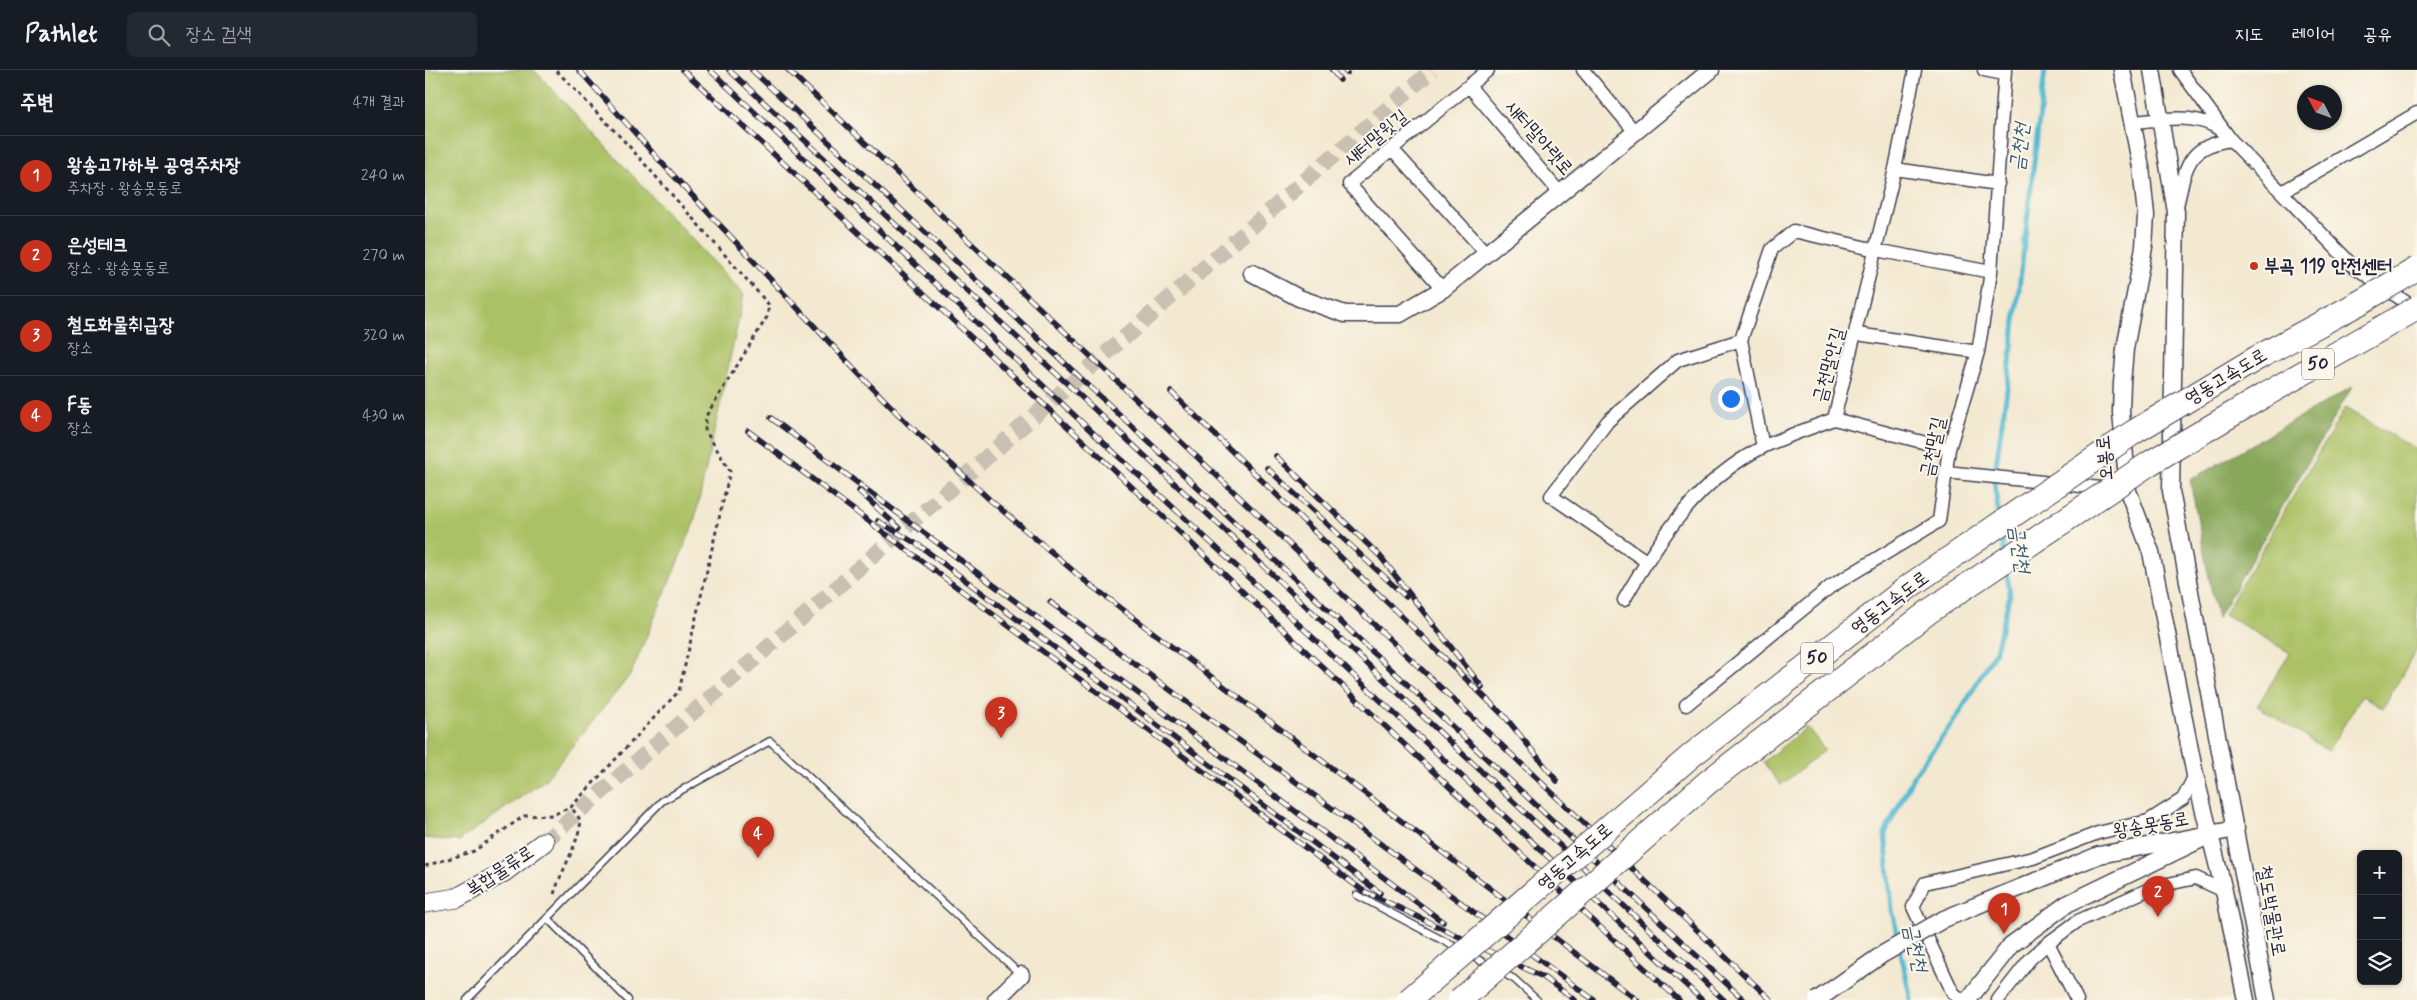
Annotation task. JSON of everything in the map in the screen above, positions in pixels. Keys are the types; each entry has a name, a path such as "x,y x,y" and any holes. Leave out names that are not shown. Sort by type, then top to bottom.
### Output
{"highway":[{"name":"영동고속도로","path":"1409,1000 1693,755 1911,586 2135,432 2257,358 2359,303 2417,269"},
{"name":"영동고속도로","path":"1460,1000 1708,782 1931,610 2150,463 2373,332 2417,309"}],"main road":[{"name":"복합물류로","path":"425,903 457,898 504,872 544,842"}],"street":[{"name":"새터말윗길","path":"1443,288 1349,184 1488,70"},
{"path":"1583,70 1635,132"},
{"name":"새터말아랫로","path":"1252,273 1299,298 1345,314 1401,314 1443,288 1711,70"},
{"name":"금천말안길","path":"1624,600 1646,561 1670,526 1698,495 1725,471 1763,447 1834,419 1857,334 1895,169 1915,70"},
{"path":"1984,70 2004,72"},
{"name":"오봉로","path":"2122,70 2133,122 2146,215 2144,247 2125,349 2122,383 2121,412 2128,490 2151,552 2195,775 2210,835"},
{"path":"2152,70 2162,120 2176,212 2171,491 2236,829"},
{"path":"2180,70 2231,140"},
{"name":"금천말길","path":"1686,705 1830,587 1939,521 1949,448 1978,352 1991,272 2004,72"},
{"name":"새터말아랫로","path":"1469,86 1561,193"},
{"path":"2282,192 2417,113"},
{"path":"2133,122 2198,120 2214,125 2231,140 2352,265 2417,309"},
{"path":"2176,212 2186,167 2197,152 2214,142 2231,140"},
{"path":"1392,149 1487,253"},
{"path":"1895,169 1998,184"},
{"path":"1763,447 1741,340 1772,249 1794,231 1876,250 1991,272"},
{"path":"1857,334 1978,352"},
{"path":"1646,561 1551,496 1608,421 1678,360 1741,340"},
{"path":"1834,419 1949,448"},
{"path":"1946,472 2128,490"},
{"path":"1961,1000 1953,993 1913,907 1925,883 2033,858 2098,833 2148,821 2183,799 2195,775"},
{"name":"왕송못동로","path":"1817,1000 1883,954 1944,919 2099,855 2236,829"},
{"name":"철도박물관로","path":"2236,829 2267,1000"},
{"path":"2210,835 2224,890 2246,1000"},
{"name":"왕송못동로","path":"1968,1000 2011,945 2067,904 2117,878 2210,835"},
{"path":"1998,1000 2030,959 2078,921 2154,887 2196,878 2224,890"},
{"path":"2048,943 2077,1000"},
{"path":"996,1000 1021,975"}],"lane":[{"path":"467,1000 662,801 770,741 1021,975"},
{"path":"1357,895 1514,979 1537,1000"},
{"path":"547,918 628,1000"}],"path":[{"path":"425,866 474,851 524,816 552,815 571,807 679,691 730,471 705,430 706,416 767,317 769,305 628,145 556,70"},
{"path":"547,918 561,873 578,839 581,821 571,807"}],"green space":[{"path":"425,70 534,70 744,295 694,523 631,674 545,780 459,841 425,838"},
{"path":"2352,387 2217,619 2190,480"},
{"path":"2345,408 2417,450 2417,649 2383,708 2362,696 2328,751 2257,706 2290,653 2224,614"},
{"path":"1807,727 1825,750 1781,785 1763,762"}],"waterway":[{"name":"금천천","path":"1999,516 1994,479 2007,389 2045,70"},
{"name":"금천천","path":"2001,532 2004,553"},
{"name":"금천천","path":"1911,1000 1892,910 1885,833 1914,775 1959,714 1996,650 2010,595 2006,567"}],"tunnel":[{"path":"544,842 1432,70"}],"railway":[{"path":"579,70 660,161 859,374 908,424 989,499 1084,580 1637,1000"},
{"path":"683,70 1082,440 1494,829 1679,1000"},
{"path":"710,70 1090,430 1702,1000"},
{"path":"729,70 1257,560 1724,1000"},
{"path":"752,70 1744,1000"},
{"path":"788,70 1771,1000"},
{"path":"1332,70 1340,80"},
{"path":"1344,70 1347,73"},
{"path":"1171,392 1505,717"},
{"path":"771,418 1443,922"},
{"path":"748,431 1362,890 1543,977 1575,1000"},
{"path":"1276,456 1380,556 1482,687"},
{"path":"1267,468 1406,597"},
{"path":"859,491 899,528"},
{"path":"878,521 920,546 1380,893"},
{"path":"1050,602 1594,1000"},
{"path":"1502,713 1557,781"}],"place":[{"name":"부곡 119 안전센터","path":"2254,266"},
{"name":"철도화물취급장","path":"1001,738"},
{"name":"F동","path":"758,858"},
{"name":"은성테크","path":"2158,917"},
{"name":"왕송고가하부 공영주차장","path":"2004,934"}]}
